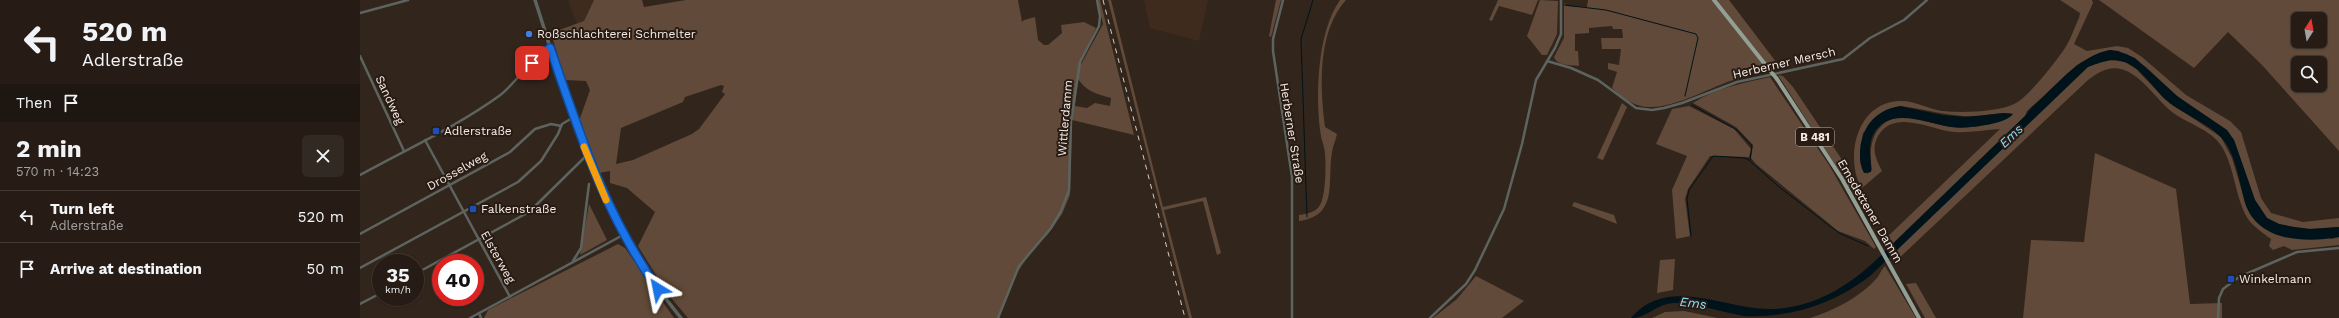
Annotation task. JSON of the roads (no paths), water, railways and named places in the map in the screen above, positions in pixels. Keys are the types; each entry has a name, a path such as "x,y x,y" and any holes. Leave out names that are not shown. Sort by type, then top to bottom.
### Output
{"main road":[{"name":"Emsdettener Damm","path":"1714,0 1776,79 1851,195 1919,318"}],"street":[{"path":"360,12 408,0"},
{"path":"535,0 587,156 623,235 646,272 681,318"},
{"name":"Wittlerdamm","path":"998,318 1020,266 1051,228 1061,211 1069,190 1071,178 1069,152 1080,62 1099,26 1100,16 1097,0"},
{"name":"Herberner Straße","path":"1283,0 1273,39 1272,51 1292,177 1292,318"},
{"path":"1430,318 1466,284 1475,270 1504,209 1522,144 1536,80 1561,34 1560,0"},
{"name":"Herberner Mersch","path":"1547,61 1571,68 1598,80 1636,108 1652,110 1682,103 1737,82 1842,59 1870,38 1904,20 1927,0"},
{"path":"360,175 476,112 503,93 541,54 550,48"},
{"name":"Sandweg","path":"360,56 404,151"},
{"path":"360,268 518,182 531,171 544,156 558,134 561,126 574,117"},
{"name":"Drosselweg","path":"360,234 510,152 535,129 551,124 561,126"},
{"name":"Elsterweg","path":"425,140 510,297"},
{"path":"424,269 530,212 587,156"},
{"path":"572,263 581,248 589,184"},
{"path":"470,318 623,235"},
{"path":"2218,318 2219,298 2224,289 2239,277 2297,252 2339,248"},
{"path":"360,304 372,298"},
{"path":"479,313 481,318"}],"water":[{"name":"Ems","path":"2110,50 2118,51 2135,58 2177,96 2227,130 2234,140 2255,200 2267,218 2279,224 2310,229 2339,227 2339,237 2312,240 2298,239 2284,237 2260,226 2251,216 2245,203 2238,173 2227,145 2215,131 2173,106 2136,68 2124,62 2110,60 2088,67 1870,276 1842,294 1811,307 1778,315 1744,316 1702,306 1670,303 1658,307 1643,316 1631,318 1646,305 1663,298 1680,296 1755,308 1773,309 1801,305 1827,295 1851,281 1873,263 2067,74 2087,59"},
{"path":"1900,106 1942,115 1966,117 2004,113 2013,114 2006,119 1991,124 1957,128 1909,118 1888,120 1880,126 1873,135 1870,144 1871,172 1864,173 1860,155 1866,129 1876,116 1891,108"}],"waterway":[{"path":"1307,217 1301,39 1313,0"},
{"path":"1564,5 1606,10 1696,34 1698,38 1685,96"},
{"path":"1692,105 1737,130 1752,146 1750,160"},
{"path":"1691,236 1687,199 1689,190 1713,156 1744,158 1749,160 1778,186 1839,233 1868,246"},
{"path":"473,318 477,316"}],"railway":[{"path":"1103,0 1185,318"}],"place":[{"name":"Roßschlachterei Schmelter","path":"529,34"},
{"name":"Adlerstraße","path":"436,131"},
{"name":"Falkenstraße","path":"473,209"},
{"name":"Winkelmann","path":"2231,279"}]}
